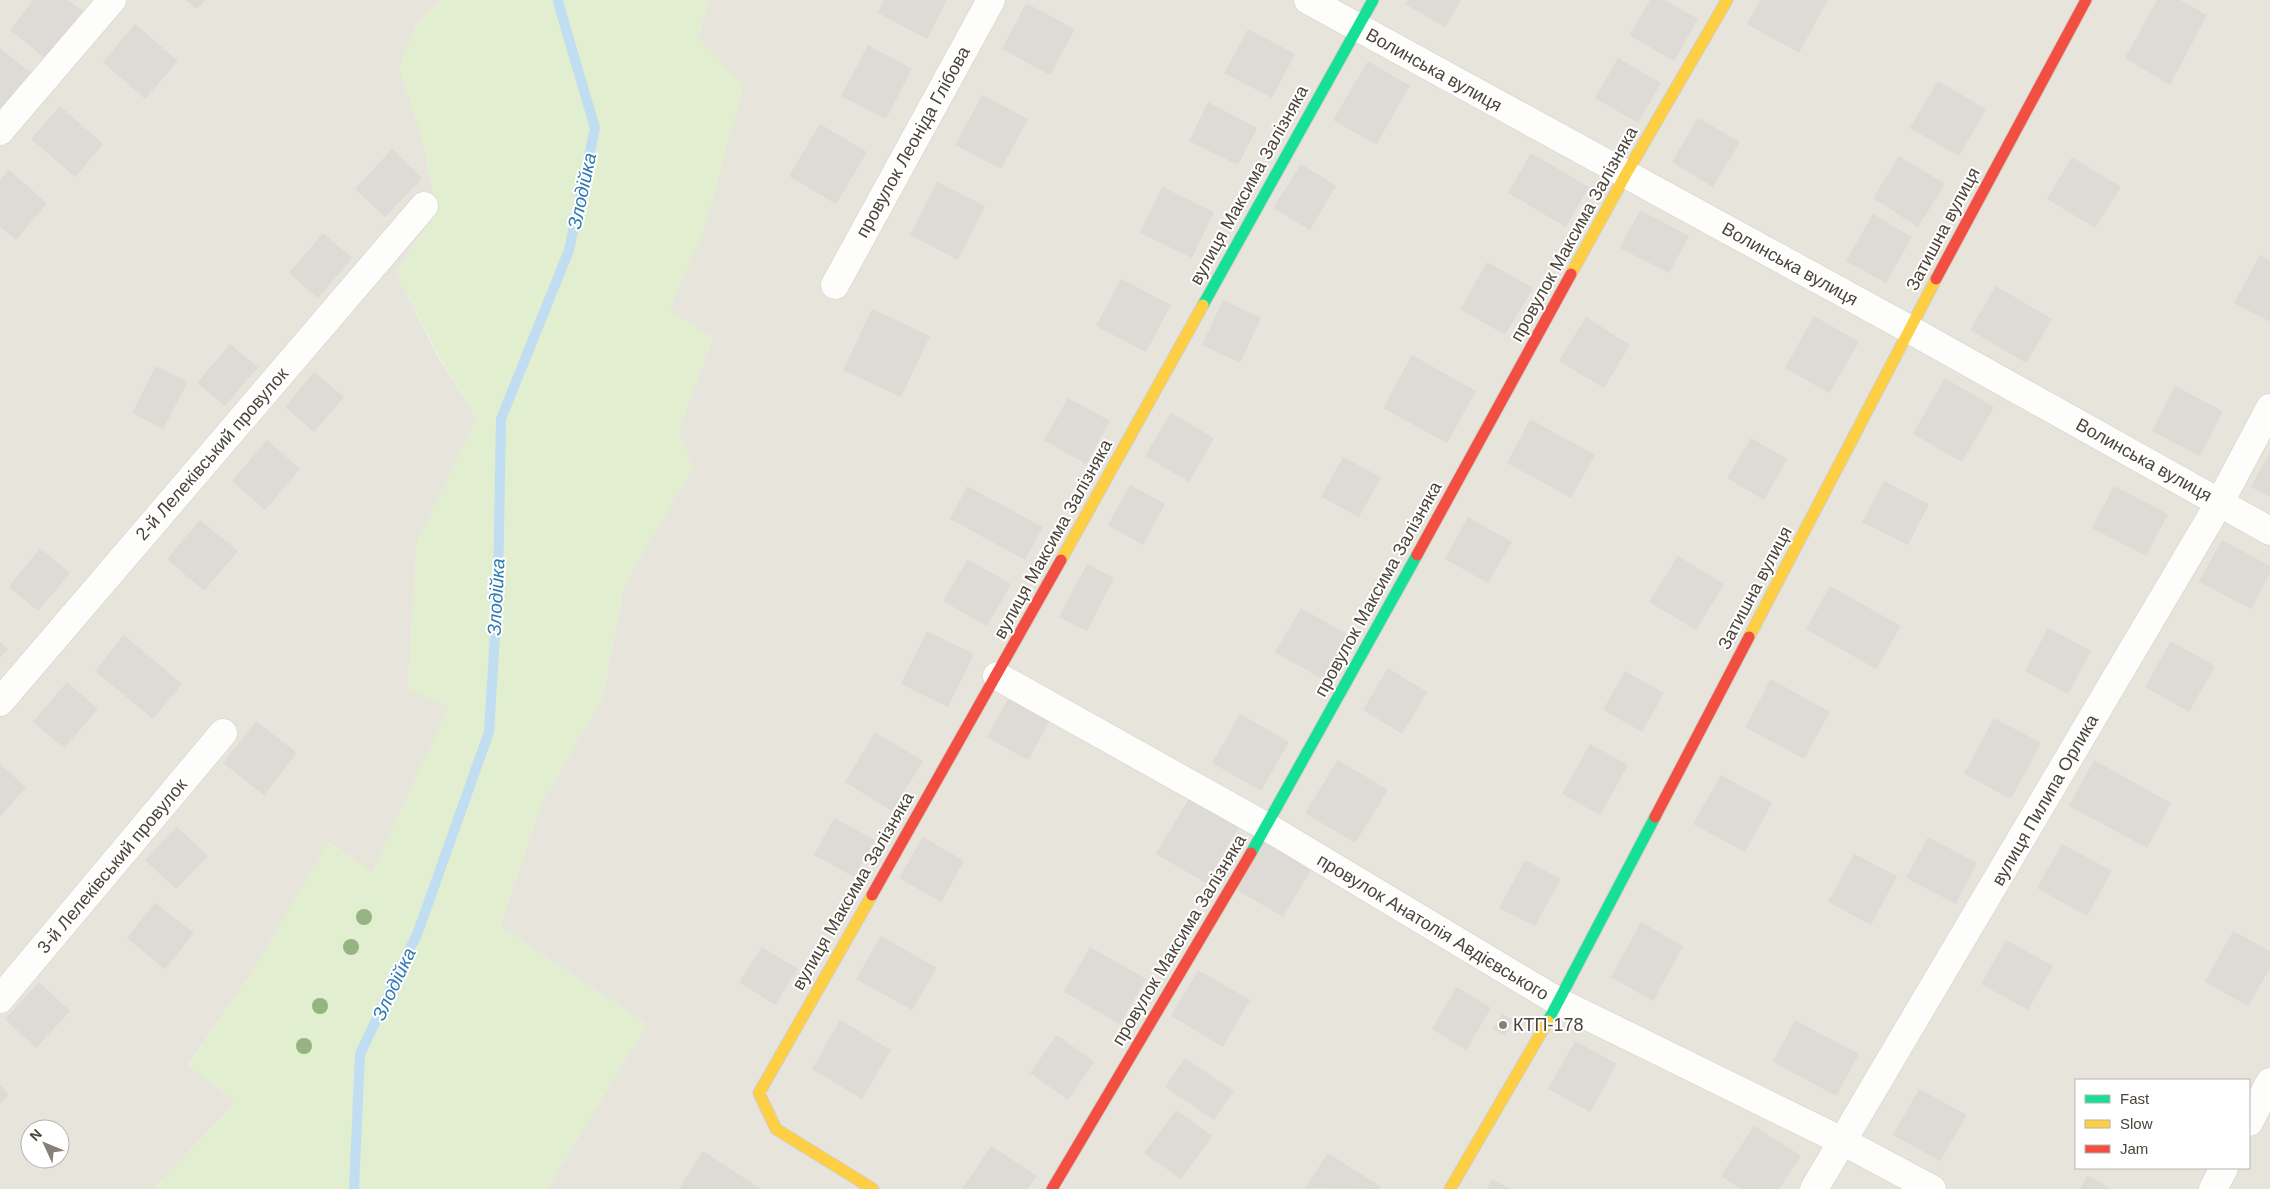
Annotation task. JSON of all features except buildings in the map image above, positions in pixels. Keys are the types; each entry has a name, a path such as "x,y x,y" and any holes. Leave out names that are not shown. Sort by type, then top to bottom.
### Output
{"street":[{"path":"0,131 112,0"},
{"name":"провулок Леоніда Глібова","path":"835,285 991,0"},
{"name":"Волинська вулиця","path":"1308,0 1909,329 2270,531"},
{"name":"вулиця Максима Залізняка","path":"872,1189 776,1129 759,1093 997,676 1372,0"},
{"name":"провулок Максима Залізняка","path":"1052,1189 1267,827 1626,174 1727,0"},
{"name":"Затишна вулиця","path":"1450,1189 1558,1002 1909,329 2086,0"},
{"name":"2-й Лелеківський провулок","path":"0,702 424,206"},
{"name":"вулиця Пилипа Орлика","path":"1814,1189 1844,1142 2220,502 2270,408"},
{"name":"провулок Анатолія Авдієвського","path":"997,676 1267,827 1558,1002 1844,1142 1932,1189"},
{"name":"3-й Лелеківський провулок","path":"0,999 223,733"},
{"path":"2250,1120 2270,1082"},
{"path":"2213,1189 2223,1169"}],"shaded area":[{"path":"0,0 441,0 415,26 423,143 437,209 396,272 437,355 477,419 417,542 408,689 450,705 372,873 329,842 252,973 188,1065 236,1102 153,1189 0,1189"},
{"path":"708,0 2270,0 2270,1189 547,1189 647,1024 500,926 541,805 603,696 624,586 693,467 678,431 713,338 669,311 705,227 698,38"}],"green space":[{"path":"441,0 708,0 698,38 744,85 705,228 669,311 713,338 678,431 693,467 624,586 603,696 541,805 500,926 647,1024 547,1189 153,1189 236,1102 188,1066 252,973 328,842 372,872 449,706 408,690 417,542 477,419 438,355 396,272 437,209 423,143 399,68 415,26"}],"waterway":[{"name":"Злодійка","path":"354,1189 360,1054 418,932 489,732 498,587 501,419 569,250 595,128 558,2 559,0"}],"traffic: fast":[{"path":"1203,305 1373,0"},
{"path":"1251,853 1417,555"},
{"path":"1548,1021 1655,817"}],"traffic: slow":[{"path":"1571,274 1626,174 1727,0"},
{"path":"1749,637 1936,279"},
{"path":"1061,560 1203,305"},
{"path":"872,895 759,1093 776,1129 873,1189"},
{"path":"1450,1189 1548,1021"}],"traffic: jam":[{"path":"1936,279 2086,0"},
{"path":"1417,555 1571,274"},
{"path":"872,895 1061,560"},
{"path":"1655,817 1749,637"},
{"path":"1052,1189 1251,853"}],"place":[{"name":"КТП-178","path":"1503,1025"}]}
